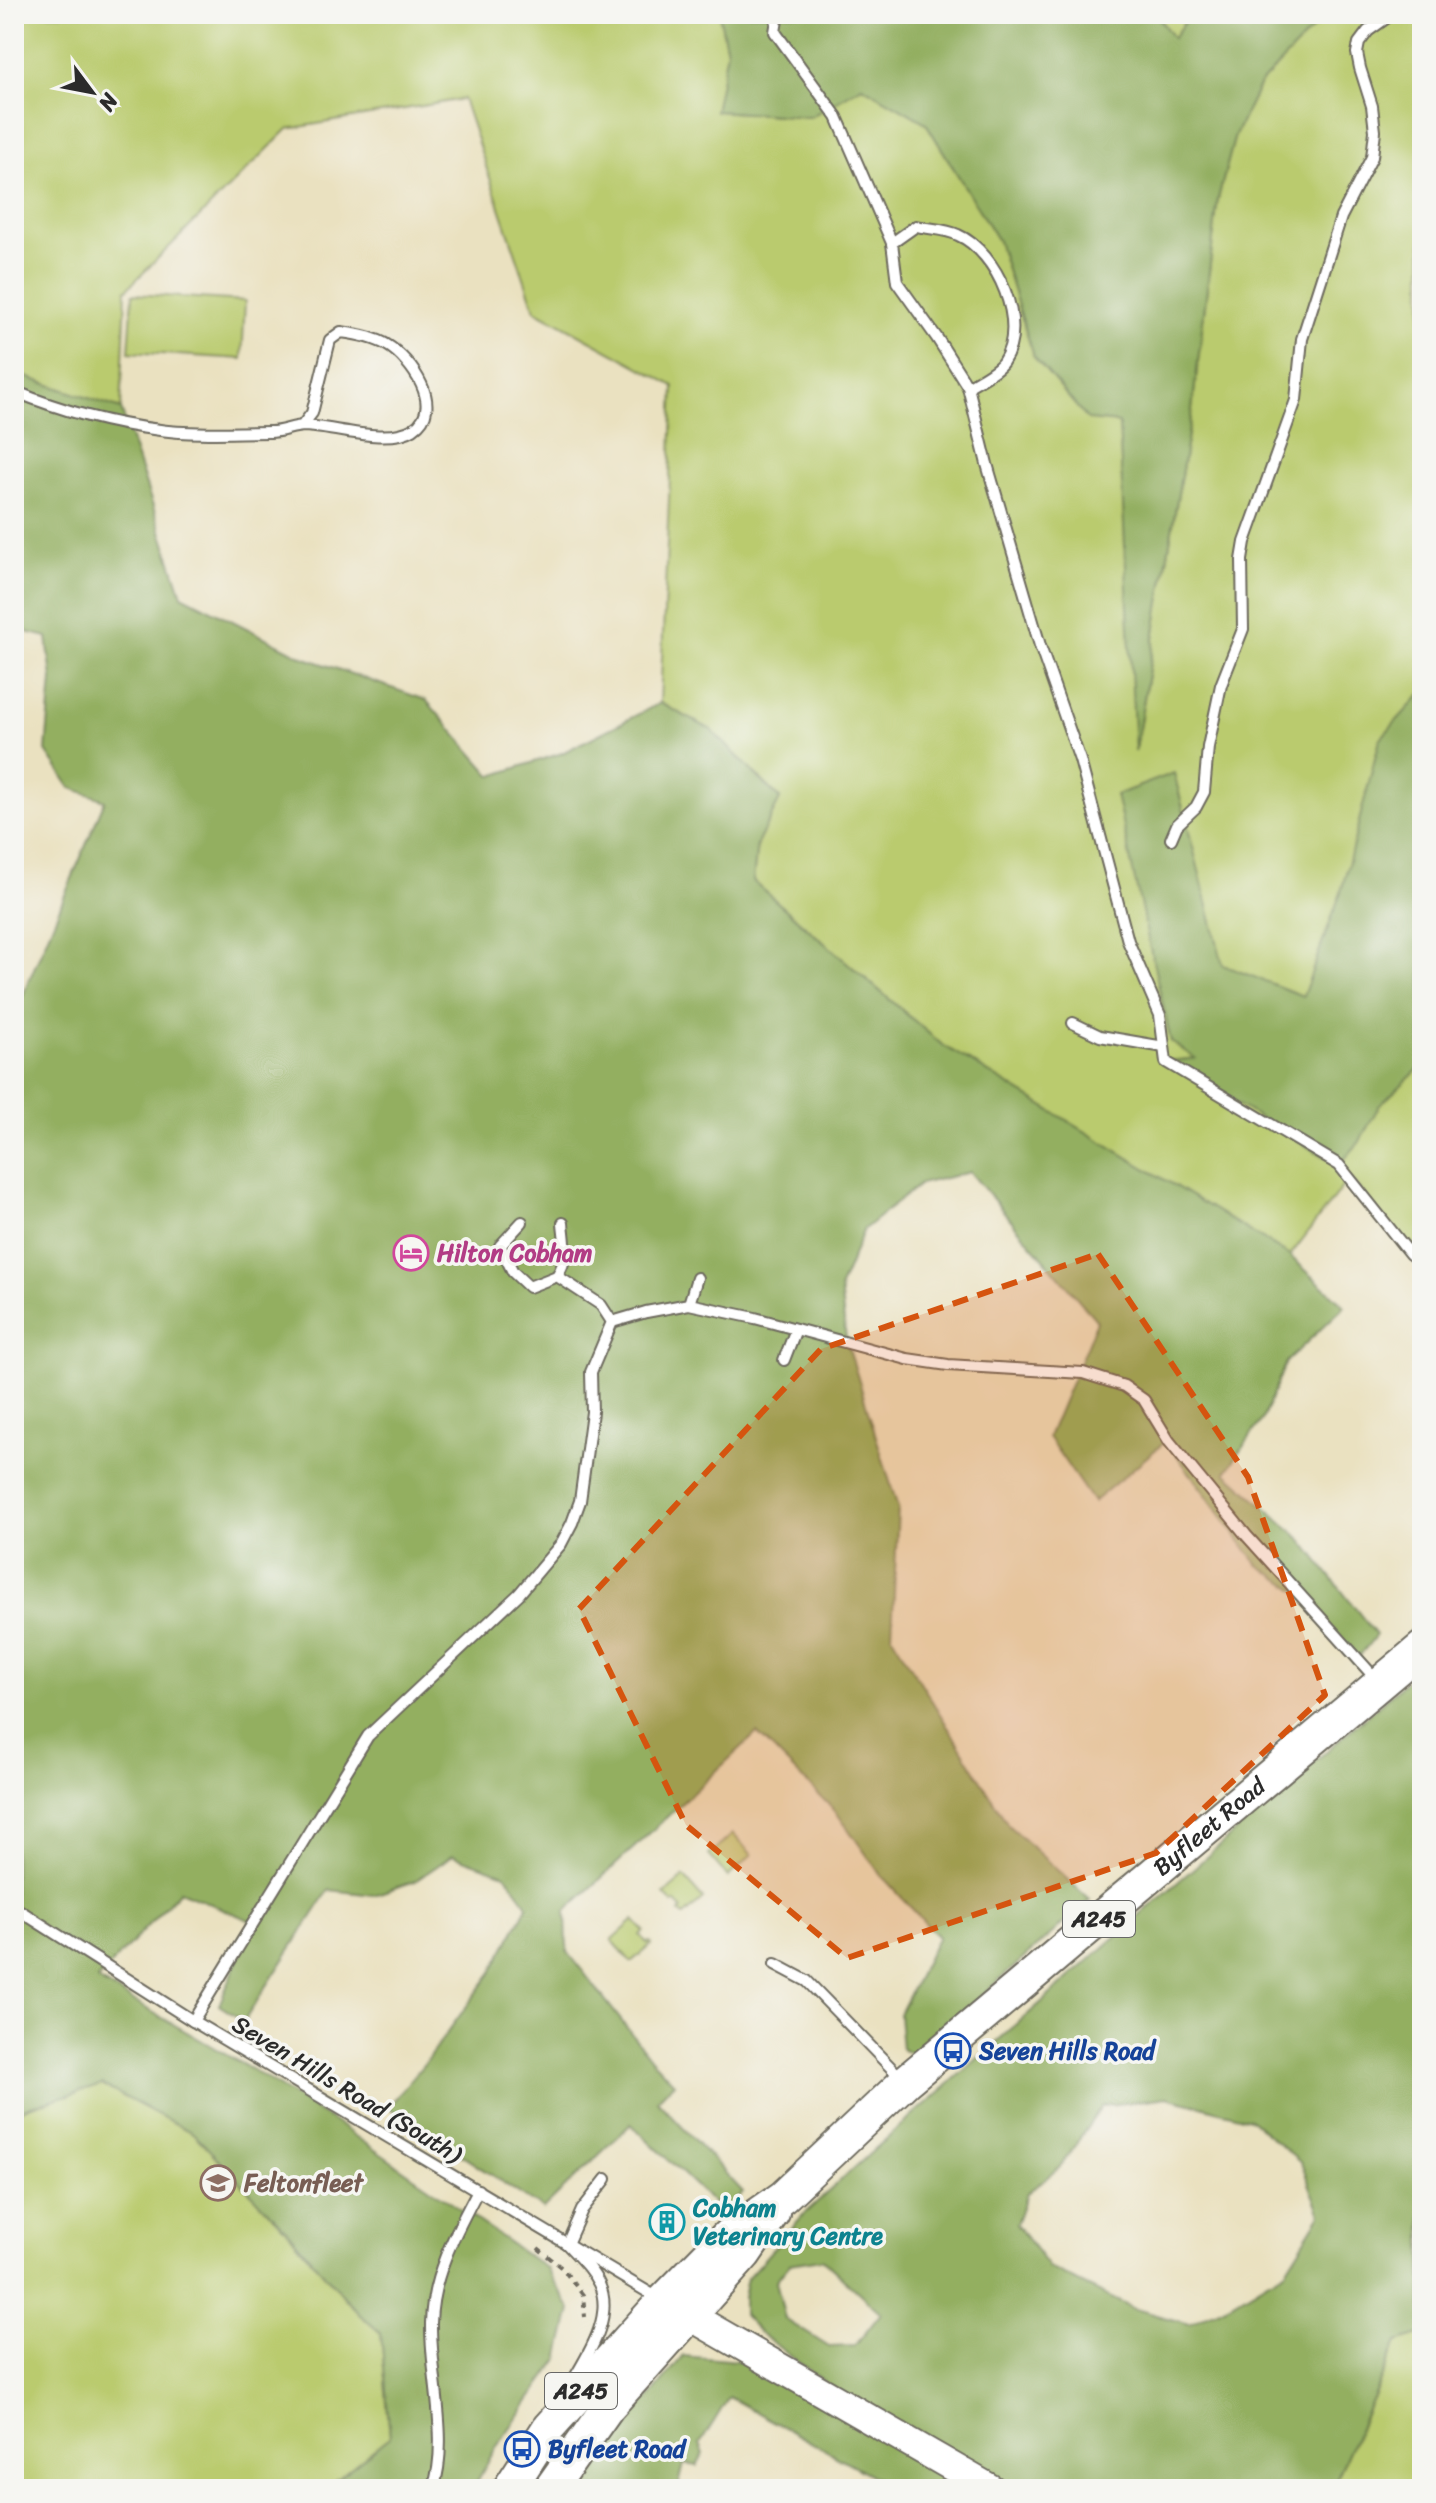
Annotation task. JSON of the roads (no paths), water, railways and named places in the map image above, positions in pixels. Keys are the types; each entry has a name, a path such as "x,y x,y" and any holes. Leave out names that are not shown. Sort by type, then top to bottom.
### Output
{"main road":[{"name":"Byfleet Road","path":"509,2489 549,2427 745,2254 783,2197 905,2082 1422,1648"},
{"name":"Byfleet Road","path":"550,2489 675,2317"},
{"path":"675,2317 726,2337 991,2489"}],"lane":[{"path":"778,14 775,32 837,117 892,243 897,282 968,387 1041,649 1080,760 1128,941 1160,1015 1166,1062 1339,1165 1410,1254 1422,1262"},
{"path":"1171,839 1177,825 1196,807 1204,792 1208,747 1221,685 1243,629 1242,560 1245,542 1296,400 1302,339 1332,244 1341,217 1372,157 1374,119 1357,53 1359,43 1368,31 1392,14"},
{"path":"892,243 916,226 959,235 985,256 1009,298 1014,334 1003,363 968,387"},
{"path":"14,391 86,415 159,430 281,432 302,426 359,435 392,434 412,430 423,419 428,403 420,382 406,362 387,345 362,335 341,332 330,340 312,413 302,426"},
{"path":"1073,1023 1100,1036 1164,1047"},
{"path":"522,1222 500,1246 513,1272 529,1287 557,1276 564,1264 563,1223"},
{"path":"557,1276 601,1305 612,1322"},
{"path":"689,1304 697,1278"},
{"path":"612,1322 689,1304 755,1318 907,1359 948,1365 1083,1373 1124,1386 1144,1400 1169,1441 1246,1535 1380,1683"},
{"path":"193,2021 368,1736 519,1594 561,1544 580,1501 592,1412 591,1372 612,1322"},
{"path":"784,1360 796,1329"},
{"name":"Seven Hills Road (South)","path":"14,1907 193,2021 567,2244 675,2317"},
{"path":"775,1964 807,1981 905,2082"},
{"path":"549,2427 588,2355 603,2310 600,2286 567,2244 582,2210 606,2179"},
{"path":"433,2489 440,2453 431,2347 433,2305 445,2256 478,2190"}],"place":[{"name":"Hilton Cobham","path":"411,1253"},
{"name":"Seven Hills Road","path":"953,2051"},
{"name":"Feltonfleet","path":"218,2183"},
{"name":"Cobham Veterinary Centre","path":"667,2222"},
{"name":"Byfleet Road","path":"522,2449"}]}
